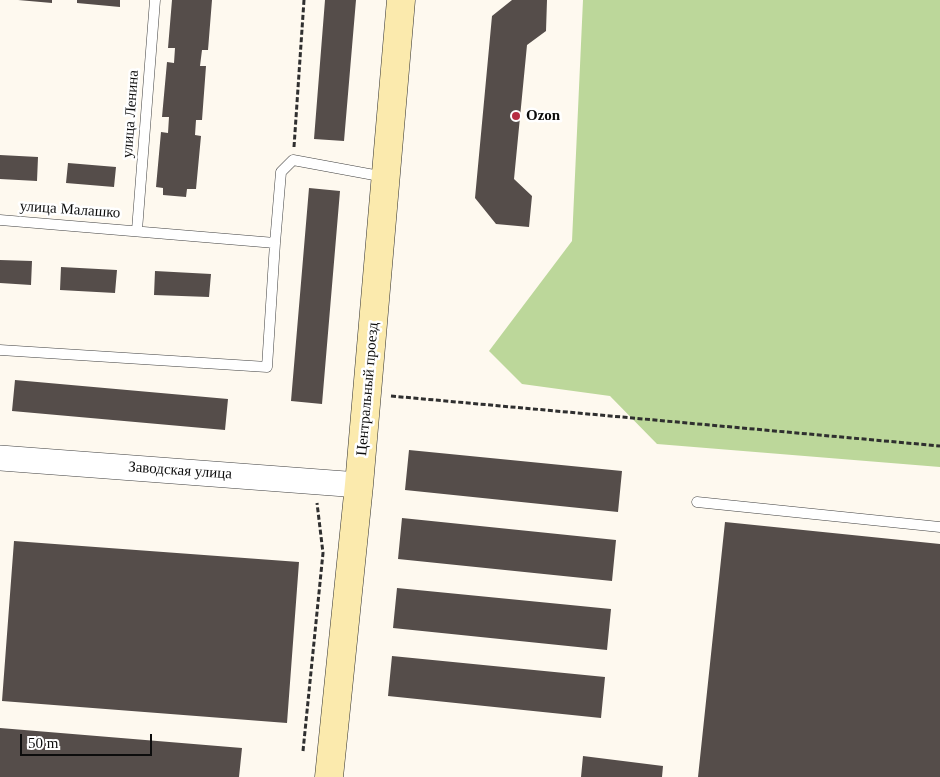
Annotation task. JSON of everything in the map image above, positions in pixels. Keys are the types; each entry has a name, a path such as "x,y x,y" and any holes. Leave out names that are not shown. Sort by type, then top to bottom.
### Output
{"main road":[{"name":"Центральный проезд","path":"328,777 359,485 401,0"}],"street":[{"name":"Заводская улица","path":"0,458 359,485"}],"lane":[{"name":"улица Ленина","path":"138,230 155,0"},
{"path":"0,350 267,368 281,172 293,160 385,177"},
{"name":"улица Малашко","path":"0,220 138,230 275,243"},
{"path":"697,502 940,527"}],"path":[{"path":"293,160 304,0"},
{"path":"391,396 940,446"},
{"path":"303,751 323,553 318,503 308,502"}],"green space":[{"path":"583,0 940,0 940,467 657,444 610,396 522,384 489,351 572,241"}],"building":[{"path":"18,0 52,0 52,3"},
{"path":"77,0 120,0 120,7 77,3"},
{"path":"172,0 212,0 208,50 202,50 200,66 206,66 202,120 196,120 195,135 201,136 196,189 187,189 186,197 163,195 163,188 156,187 161,132 168,133 169,117 162,117 167,62 174,63 175,48 168,48"},
{"path":"325,0 356,0 344,141 314,139"},
{"path":"512,0 547,0 546,31 527,45 514,179 532,196 529,227 496,224 475,198 492,16"},
{"path":"0,155 38,157 37,181 0,179"},
{"path":"68,163 116,167 114,187 66,183"},
{"path":"309,188 340,191 322,404 291,401"},
{"path":"0,260 32,261 31,285 0,283"},
{"path":"61,267 117,270 115,293 60,290"},
{"path":"155,271 211,274 209,297 154,295"},
{"path":"15,380 228,399 225,430 12,411"},
{"path":"409,450 622,471 618,512 405,490"},
{"path":"402,518 616,540 612,581 398,559"},
{"path":"725,522 940,544 940,777 698,777"},
{"path":"14,541 299,562 287,723 2,701"},
{"path":"397,588 611,609 607,650 393,628"},
{"path":"392,656 605,677 601,718 388,696"},
{"path":"0,728 242,748 239,777 0,777"},
{"path":"583,756 663,766 662,777 581,777"}],"place":[{"name":"Ozon","path":"516,116"}]}
